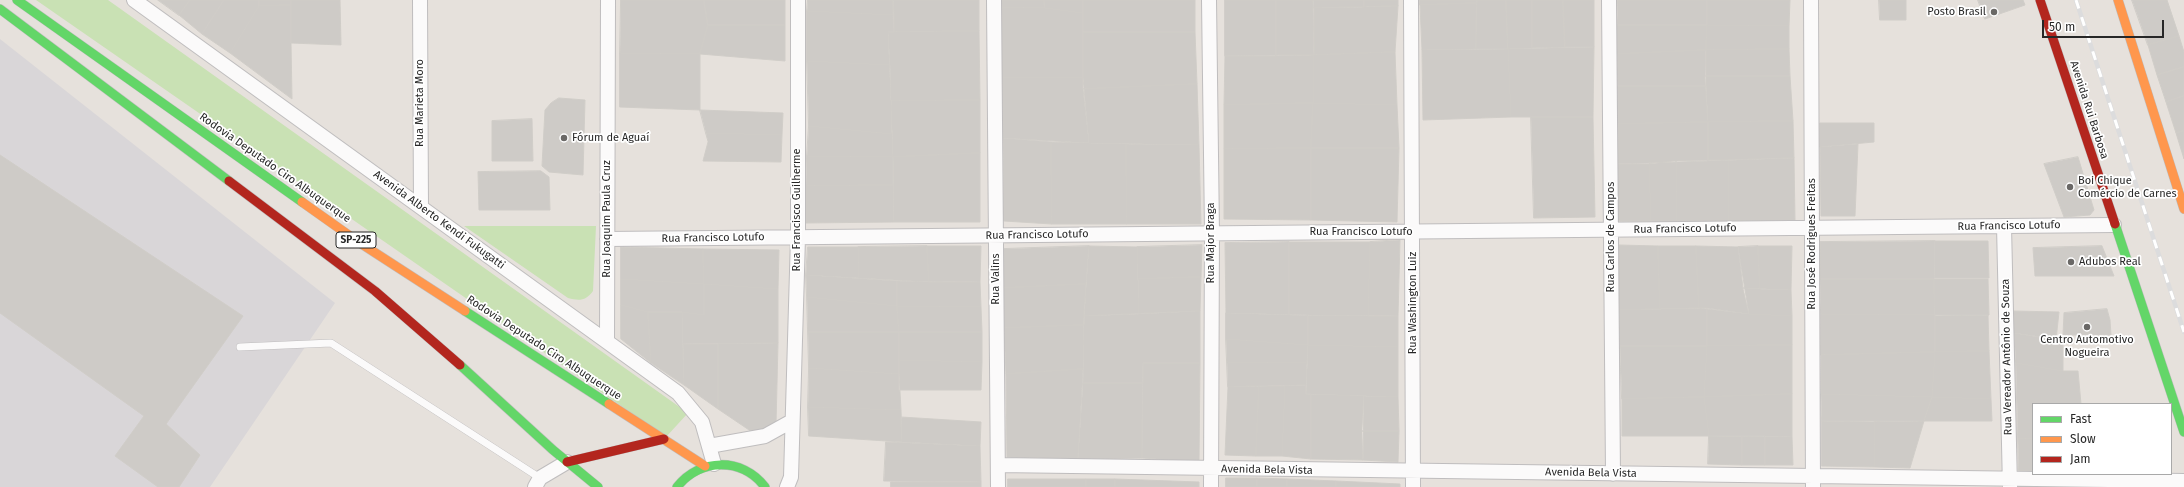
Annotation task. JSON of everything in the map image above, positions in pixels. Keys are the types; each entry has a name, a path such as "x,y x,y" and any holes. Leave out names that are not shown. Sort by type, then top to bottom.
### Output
{"main road":[{"name":"Rodovia Deputado Ciro Albuquerque","path":"17,0 357,241 664,439 710,465"},
{"name":"Avenida Rui Barbosa","path":"2040,0 2184,432"},
{"path":"2118,0 2184,209"},
{"name":"SP-225","path":"0,9 375,291 493,393 552,450 598,487"},
{"path":"567,462 664,439"},
{"path":"677,487 684,477 710,465 735,466 750,473 764,487"}],"street":[{"name":"Avenida Alberto Kendi Fukugatti","path":"134,0 678,393 702,422 709,446 710,465"},
{"name":"Rua Marieta Moro","path":"420,0 421,207"},
{"name":"Rua Joaquim Paula Cruz","path":"607,342 608,0"},
{"name":"Rua Francisco Guilherme","path":"787,487 792,477 792,421 798,237 798,0"},
{"name":"Rua Valins","path":"994,0 998,487"},
{"name":"Rua Major Braga","path":"1209,0 1212,232 1211,487"},
{"name":"Rua Washington Luiz","path":"1411,0 1414,487"},
{"name":"Rua Carlos de Campos","path":"1609,0 1613,474"},
{"name":"Rua José Rodrigues Freitas","path":"1810,0 1813,482"},
{"name":"Rua Francisco Lotufo","path":"607,239 1212,232 1413,232 2114,225"},
{"name":"Rua Vereador Antônio de Souza","path":"2004,226 2010,483"},
{"path":"709,446 765,436 792,421"},
{"path":"537,482 567,462"},
{"name":"Avenida Bela Vista","path":"998,465 1613,474 1813,482 2010,483 2184,481"}],"lane":[{"path":"240,347 331,343 537,482"}],"shaded area":[{"path":"0,39 335,303 210,487 0,487"}],"green space":[{"path":"36,0 108,0 688,413 666,437"},
{"path":"464,226 596,226 593,291 588,297 582,299 576,300 568,298"}],"building":[{"path":"158,0 190,0 179,15"},
{"path":"190,0 224,0 202,34 179,15"},
{"path":"224,0 259,0 259,6 230,53 202,34"},
{"path":"259,0 291,0 291,5 259,6"},
{"path":"291,0 340,0 341,45 291,43"},
{"path":"621,0 704,0 708,25 700,54 620,53"},
{"path":"704,0 785,0 785,25 708,25"},
{"path":"808,0 893,0 894,15 807,11"},
{"path":"893,0 979,0 979,31 894,32"},
{"path":"1002,0 1044,0 1045,8 1002,7"},
{"path":"1044,0 1083,0 1083,13 1045,8"},
{"path":"1083,0 1195,0 1195,32 1083,32"},
{"path":"1225,0 1276,0 1276,56 1225,56"},
{"path":"1276,0 1313,0 1314,55 1276,56"},
{"path":"1313,0 1364,0 1364,7 1314,8"},
{"path":"1364,0 1398,0 1398,6 1364,7"},
{"path":"1420,0 1477,0 1477,3 1420,5"},
{"path":"1477,0 1506,0 1508,49 1476,49"},
{"path":"1506,0 1532,0 1532,48 1508,49"},
{"path":"1532,0 1563,0 1565,47 1532,48"},
{"path":"1563,0 1594,0 1594,47 1565,47"},
{"path":"1618,0 1707,0 1707,25 1617,25"},
{"path":"1707,0 1790,0 1789,26 1707,25"},
{"path":"1879,0 1906,0 1906,20 1880,20"},
{"name":"Posto Brasil","path":"1978,0 2023,0 2025,5 1985,19"},
{"path":"2132,0 2167,0 2179,36 2148,45"},
{"path":"1477,3 1476,49 1422,50 1420,5"},
{"path":"291,5 292,99 230,53 259,6"},
{"path":"1398,6 1395,52 1314,55 1314,8"},
{"path":"1002,7 1045,8 1083,13 1083,78 1002,77"},
{"path":"807,11 894,15 894,32 888,32 890,65 807,61"},
{"path":"708,25 785,25 785,61 700,54"},
{"path":"1617,25 1707,25 1706,50 1617,54"},
{"path":"1707,25 1789,26 1789,49 1706,50"},
{"path":"979,31 980,100 891,101 888,32"},
{"path":"1083,32 1195,32 1197,84 1083,89"},
{"path":"2179,36 2184,52 2184,67 2157,75 2148,45"},
{"path":"1594,47 1593,117 1511,117 1508,49"},
{"path":"1508,49 1511,117 1423,120 1422,50"},
{"path":"1789,49 1790,76 1705,76 1706,50"},
{"path":"1706,50 1706,86 1618,86 1617,54"},
{"path":"1395,52 1397,105 1313,103 1314,55"},
{"path":"620,53 700,54 700,110 620,107"},
{"path":"1314,55 1313,103 1224,105 1225,56"},
{"path":"807,61 890,65 892,134 809,126"},
{"path":"2184,67 2184,96 2166,102 2157,75"},
{"path":"1705,76 1790,76 1793,121 1708,122"},
{"path":"1002,77 1083,78 1089,143 1003,138"},
{"path":"1197,84 1199,145 1089,143 1083,89"},
{"path":"1618,86 1706,86 1708,122 1618,124"},
{"path":"2184,96 2184,131 2176,133 2166,102"},
{"name":"Fórum de Aguaí","path":"559,98 585,100 583,175 549,172 542,166 545,110 551,103"},
{"path":"980,100 980,153 893,157 891,101"},
{"path":"1313,103 1397,105 1399,148 1311,148"},
{"path":"1313,103 1311,148 1224,149 1224,105"},
{"path":"700,110 783,113 782,135 706,133"},
{"path":"1531,117 1593,117 1595,217 1534,218"},
{"path":"532,119 533,161 492,161 492,121"},
{"path":"1793,121 1794,158 1708,161 1708,122"},
{"path":"1708,122 1708,161 1618,164 1618,124"},
{"path":"1820,123 1874,123 1874,142 1820,147"},
{"path":"809,126 892,134 893,157 807,156"},
{"path":"2184,131 2184,159 2176,133"},
{"path":"706,133 782,135 781,162 703,161 708,142"},
{"path":"1003,138 1051,142 1052,224 1004,221"},
{"path":"1051,142 1126,144 1127,224 1052,224"},
{"path":"1126,144 1199,145 1201,224 1127,224"},
{"path":"1858,144 1855,216 1821,216 1820,147"},
{"path":"1311,148 1399,148 1397,222 1311,220"},
{"path":"1311,148 1311,220 1224,219 1224,149"},
{"path":"980,153 980,222 894,222 893,157"},
{"path":"0,155 243,316 166,424 200,455 179,487 158,487 115,456 144,416 0,313"},
{"path":"807,156 893,157 893,185 806,186"},
{"name":"Boi Chique Comércio de Carnes","path":"2078,157 2094,210 2090,215 2064,217 2044,164"},
{"path":"1794,158 1795,220 1729,221 1728,160"},
{"path":"1728,160 1729,221 1677,221 1676,161"},
{"path":"1676,161 1677,221 1651,221 1649,164"},
{"path":"1618,164 1649,164 1651,221 1618,221"},
{"path":"541,171 549,177 550,210 479,210 478,172"},
{"path":"893,185 894,222 806,223 806,186"},
{"path":"1400,240 1398,316 1368,316 1370,242"},
{"path":"1935,241 1988,241 1989,278 1935,278"},
{"path":"1935,241 1934,279 1820,279 1820,242"},
{"path":"1289,242 1289,315 1226,313 1225,243"},
{"path":"1289,242 1370,242 1368,316 1289,315"},
{"path":"1202,245 1201,277 1138,279 1137,247"},
{"path":"1619,245 1658,246 1660,309 1619,310"},
{"path":"927,246 981,246 980,282 929,282"},
{"path":"927,246 929,282 859,278 858,247"},
{"path":"1089,246 1137,247 1139,314 1084,316"},
{"path":"1089,246 1086,284 1003,288 1004,249"},
{"path":"1658,246 1696,246 1699,308 1660,309"},
{"path":"1696,246 1738,247 1749,314 1699,308"},
{"path":"1758,246 1792,246 1791,290 1760,289"},
{"path":"1758,246 1760,289 1743,288 1738,247"},
{"name":"Adubos Real","path":"2102,246 2114,276 2035,276 2033,248"},
{"path":"621,247 703,249 704,284 621,279"},
{"path":"808,247 858,247 859,278 806,275"},
{"path":"703,249 779,250 778,289 704,284"},
{"path":"806,275 897,281 897,306 807,297"},
{"path":"1201,277 1200,311 1139,314 1138,279"},
{"path":"621,279 704,284 704,315 682,312 648,312 621,305"},
{"path":"1820,279 1934,279 1935,315 1821,314"},
{"path":"1934,279 1988,279 1989,315 1935,316"},
{"path":"897,281 980,282 981,307 897,306"},
{"path":"704,284 778,289 778,343 683,344 682,312 704,315"},
{"path":"1086,284 1084,325 1004,328 1003,288"},
{"path":"1743,288 1791,290 1792,316 1749,314"},
{"path":"807,297 897,306 899,332 808,332"},
{"path":"621,305 648,312 651,363 621,339"},
{"path":"897,306 981,307 982,332 899,332"},
{"path":"1707,308 1749,314 1792,316 1792,345 1707,346"},
{"path":"1707,308 1707,346 1620,346 1619,310"},
{"name":"Centro Automotivo Nogueira","path":"2107,309 2110,320 2111,335 2063,335 2064,313"},
{"path":"1200,311 1200,363 1143,363 1143,383 1083,383 1084,316"},
{"path":"2013,311 2059,312 2056,340 2014,333"},
{"path":"648,312 682,312 684,385 651,363"},
{"path":"1226,313 1308,315 1308,345 1226,339"},
{"path":"1821,314 1935,315 1935,352 1821,355"},
{"path":"1308,315 1398,316 1398,347 1308,345"},
{"path":"1935,315 1988,315 1989,351 1935,352"},
{"path":"1084,325 1083,369 1006,374 1004,328"},
{"path":"808,332 899,332 899,374 809,368"},
{"path":"899,332 982,332 982,362 899,360"},
{"path":"2014,333 2063,340 2063,371 2016,363"},
{"path":"1226,339 1308,345 1307,363 1227,362"},
{"path":"778,343 776,425 755,434 718,409 718,344"},
{"path":"683,344 718,344 718,409 684,385"},
{"path":"1308,345 1398,347 1398,397 1306,394"},
{"path":"1792,345 1792,394 1704,397 1707,346"},
{"path":"1620,346 1707,346 1704,397 1622,399"},
{"path":"1989,351 1991,399 1932,397 1935,352"},
{"path":"1935,352 1932,397 1821,394 1821,355"},
{"path":"899,360 982,362 981,390 899,390"},
{"path":"1227,362 1307,363 1306,385 1228,387"},
{"path":"1143,363 1200,363 1199,462 1142,458"},
{"path":"2016,363 2063,371 2078,371 2081,403 2032,403 2032,439 2018,438"},
{"path":"809,368 899,374 901,410 808,407"},
{"path":"1083,369 1078,459 1007,457 1006,374"},
{"path":"1083,383 1143,383 1142,458 1078,459"},
{"path":"1306,385 1306,394 1311,394 1311,459 1282,456 1285,386"},
{"path":"1259,386 1285,386 1282,456 1256,456"},
{"path":"1259,386 1256,456 1225,455 1228,387"},
{"path":"1311,394 1364,396 1363,460 1311,459"},
{"path":"1792,394 1792,437 1709,436 1704,397"},
{"path":"1821,394 1932,397 1924,421 1822,421"},
{"path":"1364,396 1398,397 1399,431 1362,431"},
{"path":"1704,397 1709,436 1622,436 1622,399"},
{"path":"1932,397 1991,399 1992,421 1924,421"},
{"path":"808,407 901,410 902,442 809,436"},
{"path":"901,417 981,422 980,446 902,442"},
{"path":"1822,421 1874,422 1875,467 1822,466"},
{"path":"1924,421 1910,468 1875,467 1874,422"},
{"path":"1362,431 1399,431 1398,462 1363,460"},
{"path":"1709,436 1742,436 1742,465 1708,464"},
{"path":"1742,436 1765,436 1765,465 1742,465"},
{"path":"1765,436 1792,437 1793,465 1765,465"},
{"path":"2018,438 2032,439 2032,473 2019,473"},
{"path":"886,442 980,446 981,482 884,481"},
{"path":"1226,478 1257,478 1257,487 1226,487"},
{"path":"1257,478 1287,479 1287,487 1257,487"},
{"path":"1008,479 1086,479 1086,487 1008,487"},
{"path":"1086,479 1115,479 1115,487 1086,487"},
{"path":"1115,479 1199,482 1199,487 1115,487"},
{"path":"1287,479 1336,481 1336,487 1287,487"},
{"path":"1336,481 1400,484 1400,487 1336,487"},
{"path":"891,482 981,482 981,487 891,487"}],"railway":[{"path":"2076,0 2184,332"}],"traffic: fast":[{"path":"17,0 302,202"},
{"path":"0,9 229,181"},
{"path":"2115,224 2184,432"},
{"path":"465,311 609,404"},
{"path":"460,365 553,450 598,487"},
{"path":"677,487 686,477 697,471 709,466 721,465 733,466 745,470 756,477 765,487"}],"traffic: slow":[{"path":"2118,0 2184,209"},
{"path":"302,202 357,241 465,311"},
{"path":"609,404 705,466"}],"traffic: jam":[{"path":"2040,0 2115,224"},
{"path":"229,181 375,291 460,365"},
{"path":"567,462 664,439"}],"place":[{"name":"Posto Brasil","path":"1994,12"},
{"name":"Fórum de Aguaí","path":"564,138"},
{"name":"Boi Chique Comércio de Carnes","path":"2070,187"},
{"name":"Adubos Real","path":"2071,262"},
{"name":"Centro Automotivo Nogueira","path":"2087,327"}]}
